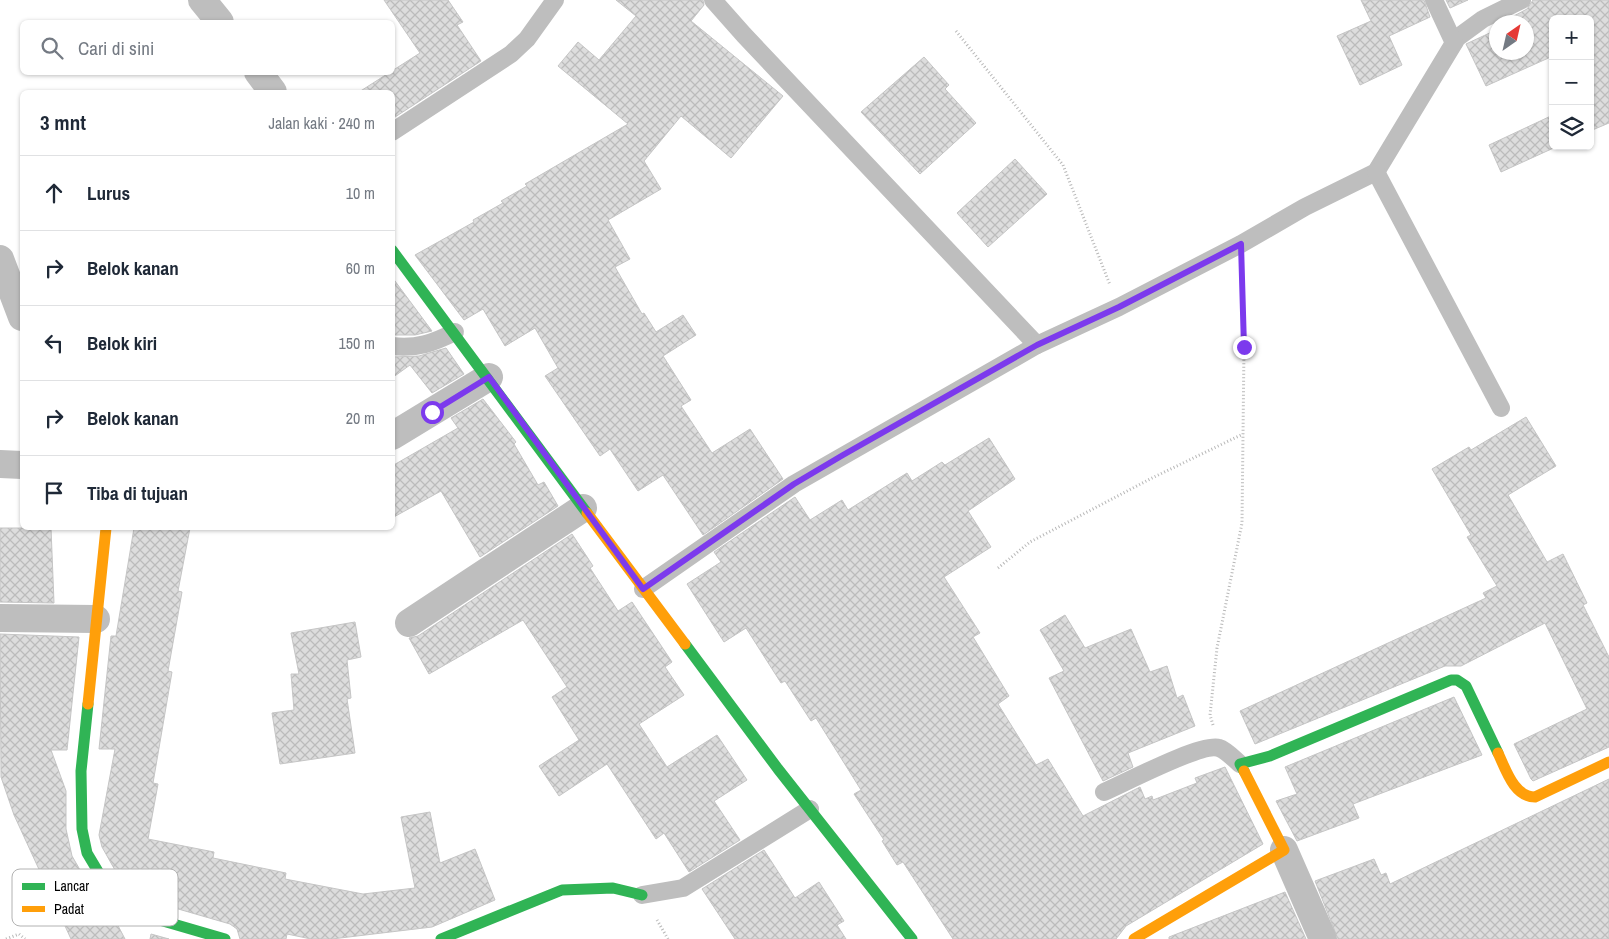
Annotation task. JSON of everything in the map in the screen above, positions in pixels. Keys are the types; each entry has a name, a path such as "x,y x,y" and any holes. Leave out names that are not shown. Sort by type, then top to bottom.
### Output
{"street":[{"path":"202,0 218,20"},
{"path":"260,75 272,90"},
{"path":"395,254 489,377 643,589 810,809 912,939"},
{"path":"0,259 20,304"},
{"path":"395,434 489,377"},
{"path":"0,464 20,465"},
{"path":"408,623 583,508"},
{"path":"97,869 87,853 82,829 82,771 106,530"},
{"path":"0,618 96,619"},
{"path":"1323,939 1284,850 1240,764 1270,756 1451,680 1457,680 1466,686 1514,786 1528,797 1535,797 1609,762"},
{"path":"1134,939 1284,850"},
{"path":"441,939 562,890 613,888 642,895"},
{"path":"178,925 225,939"}],"lane":[{"path":"395,130 511,54 527,39 555,0"},
{"path":"713,0 750,43 1037,345"},
{"path":"1434,0 1454,43"},
{"path":"643,589 794,484 1037,345 1119,307 1241,244 1305,206 1376,172 1457,38 1483,19 1522,0"},
{"path":"1376,172 1502,408"},
{"path":"395,346 406,348 430,344 455,332"},
{"path":"1104,792 1185,755 1218,748 1240,764"},
{"path":"642,895 683,888 810,809"}],"path":[{"path":"956,31 1064,165 1119,307"},
{"path":"1218,748 1210,715 1217,648 1242,523 1244,347 1241,244"},
{"path":"998,568 1030,542 1150,479 1243,434"},
{"path":"6,939 19,934 25,939"}],"building":[{"path":"384,0 448,0 463,22 457,25 481,61 395,117 395,90 362,90 386,75 395,75 395,69 420,53"},
{"path":"616,0 703,0 704,5 691,21 783,96 731,158 681,116 644,161 661,189 608,220 630,259 615,267 642,314 644,313 656,332 683,315 696,335 663,356 691,400 681,406 712,453 750,429 783,479 703,535 663,475 638,491 610,449 600,456 545,376 558,368 535,328 505,346 483,309 464,320 415,255 474,222 473,220 503,203 501,201 527,186 525,184 628,124 558,66 578,42 599,60 636,16"},
{"path":"1361,0 1424,0 1430,17 1389,36 1402,65 1360,85 1337,36 1371,21"},
{"path":"1446,0 1468,0 1450,8"},
{"path":"1533,0 1609,0 1609,123 1594,129 1594,15 1549,15 1549,58 1486,86 1466,44 1489,33 1489,60 1534,60 1534,15 1516,15 1527,9"},
{"path":"924,57 949,85 945,89 976,123 920,174 861,112"},
{"path":"1549,117 1549,150 1501,172 1489,145"},
{"path":"1015,159 1047,194 988,247 957,213"},
{"path":"395,281 432,331 415,335 395,335"},
{"path":"446,348 464,374 432,393 410,365 395,376 395,357 419,356"},
{"path":"483,399 516,442 514,444 538,485 544,482 558,506 480,557 441,491 395,516 395,464 458,428 451,418"},
{"path":"1526,417 1556,466 1508,495 1547,562 1563,554 1587,603 1583,605 1609,657 1609,747 1533,781 1531,779 1514,744 1587,709 1545,623 1461,666 1445,666 1255,744 1240,711 1486,598 1483,593 1497,586 1467,537 1471,535 1432,469 1469,447 1471,450"},
{"path":"989,438 1015,479 968,511 991,547 944,577 980,633 973,637 1009,696 998,704 1036,765 1048,759 1083,816 1140,787 1145,799 1152,796 1153,800 1197,783 1195,778 1225,767 1263,844 1126,926 1116,939 953,939 903,862 897,865 882,841 884,840 854,794 861,790 816,718 811,721 785,681 781,683 746,628 724,642 687,584 721,562 714,552 795,497 810,520 842,500 848,510 907,473 912,481 942,462 945,465"},
{"path":"0,528 51,530 54,603 0,602"},
{"path":"134,530 190,530 178,591 182,592 168,671 172,672 153,783 158,784 148,839 214,852 213,858 286,873 285,879 363,894 415,888 401,817 430,812 440,863 475,849 495,900 432,927 332,939 311,939 287,934 286,939 240,939 237,929 230,924 178,909 178,869 114,869 102,847 99,835 115,749 99,749 111,636 116,636"},
{"path":"572,534 593,566 590,568 618,611 632,602 672,662 665,667 684,695 639,724 667,767 717,735 747,780 714,801 740,840 689,872 664,833 656,839 607,764 559,796 539,766 579,740 552,697 567,687 523,620 429,674 409,638 418,636"},
{"path":"1065,615 1085,648 1131,629 1150,672 1167,666 1177,698 1183,695 1195,726 1128,753 1133,767 1103,781 1049,678 1064,671 1040,630"},
{"path":"355,622 361,657 347,660 351,698 347,699 355,753 280,764 272,713 294,710 291,674 299,674 291,633"},
{"path":"0,634 79,637 67,750 51,750 66,791 66,829 72,856 80,869 39,869 14,815 1,777"},
{"path":"1454,697 1482,755 1353,804 1359,818 1297,841 1276,801 1297,794 1285,767"},
{"path":"1609,779 1609,939 1338,939 1315,881 1374,859 1381,875 1386,873 1390,884"},
{"path":"764,850 795,898 819,882 844,921 837,925 846,939 735,939 702,889"},
{"path":"1285,892 1306,939 1169,939 1169,937"},
{"path":"65,926 118,926 125,939 71,939"},
{"path":"151,934 169,939 150,939"}],"traffic: fast":[{"path":"395,254 587,513"},
{"path":"685,644 778,769 912,939"},
{"path":"1244,771 1240,764 1270,756 1451,680 1457,680 1466,686 1498,753"},
{"path":"88,704 81,771 82,829 87,853 97,869"},
{"path":"441,939 562,890 613,888 642,895"},
{"path":"178,925 225,939"}],"traffic: slow":[{"path":"587,513 685,644"},
{"path":"88,704 106,530"},
{"path":"1498,753 1516,788 1521,793 1535,797 1609,762"},
{"path":"1134,939 1284,850 1244,771"}],"route":[{"path":"432,412 489,377 643,589 794,484 843,455 1037,345 1119,307 1241,244 1244,347"}]}
